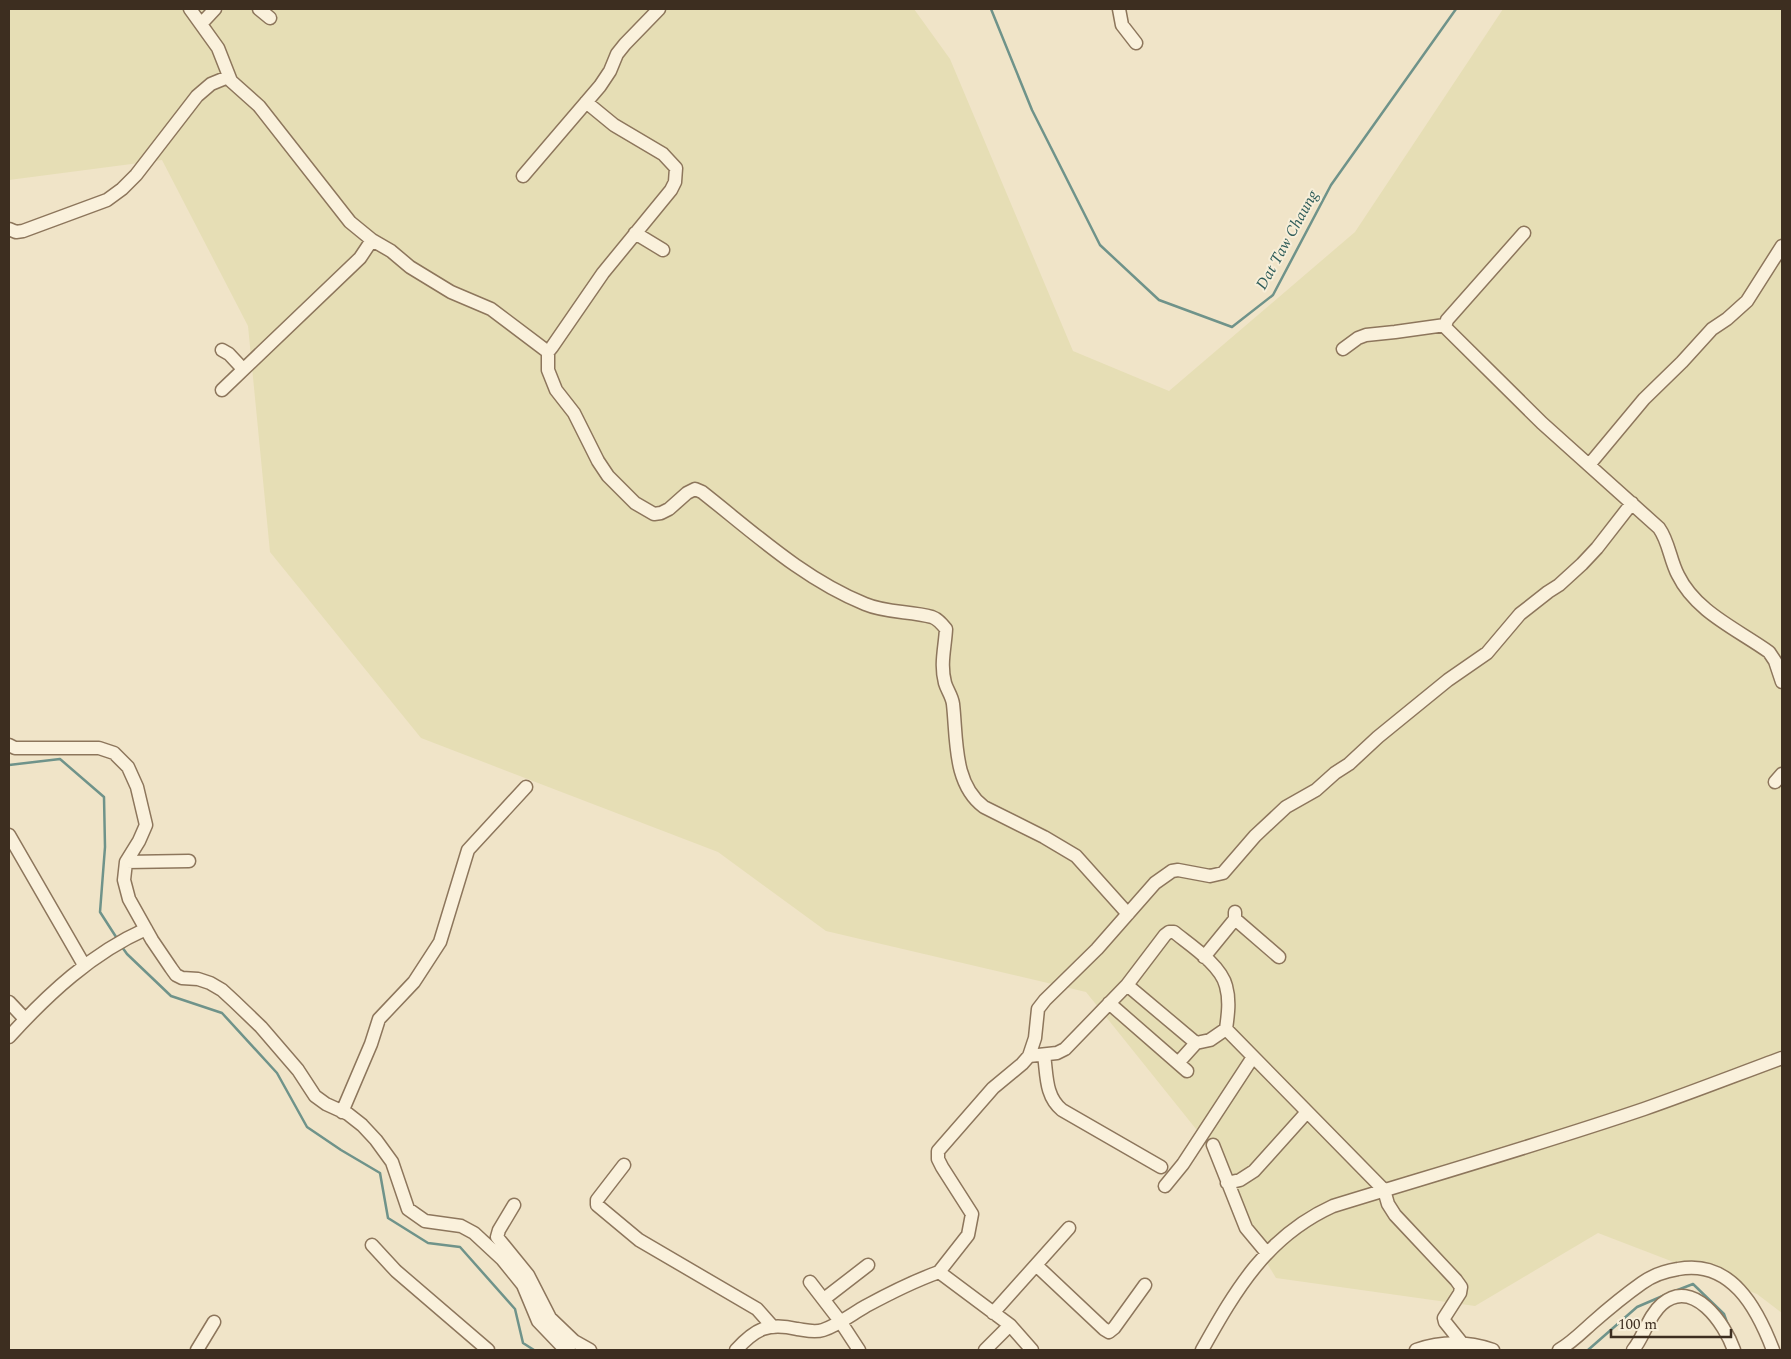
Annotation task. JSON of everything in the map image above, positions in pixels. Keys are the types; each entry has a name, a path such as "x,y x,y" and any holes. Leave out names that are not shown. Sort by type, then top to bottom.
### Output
{"street":[{"path":"190,9 209,34 224,60 228,77 259,106 344,216 372,240 391,250 410,266 451,292 491,309 548,352"},
{"path":"201,24 215,9"},
{"path":"259,9 270,18"},
{"path":"523,176 610,71 617,54 625,44 659,9"},
{"path":"1119,9 1122,25 1136,43"},
{"path":"9,230 23,231 107,200 116,194 136,176 197,96 211,84 228,77"},
{"path":"586,102 619,128 663,154 676,168 675,182 670,190 595,284 548,352 548,370 551,379 574,413 598,461 608,476 635,503 654,514 668,509 687,493 695,489 702,492 775,551 828,586 880,610 932,617 940,622 946,629 942,658 945,684 952,697 954,734 960,769 967,789 976,801 984,807 1044,836 1076,856 1128,914"},
{"path":"636,233 663,250"},
{"path":"1343,349 1358,338 1366,335 1445,325 1524,233"},
{"path":"222,390 360,258 372,240"},
{"path":"1590,465 1644,399 1712,329 1727,319 1747,301 1782,246"},
{"path":"1445,325 1542,424 1660,528 1665,536 1678,575 1686,589 1705,609 1768,652 1775,661 1782,682"},
{"path":"222,350 229,354 243,369"},
{"path":"736,1350 760,1329 788,1327 821,1331 912,1283 939,1272 968,1235 972,1214 942,1167 938,1159 938,1151 993,1088 1029,1056 1035,1038 1038,1009 1045,1000 1097,949 1155,883 1172,871 1178,870 1210,876 1223,873 1255,836 1286,807 1316,790 1334,773 1349,764 1378,737 1448,680 1487,652 1520,614 1548,592 1559,586 1582,564 1632,503"},
{"path":"9,745 15,748 99,748 114,753 128,767 137,787 146,825 126,862 124,880 141,931 176,975 182,978 198,979 222,990 261,1027 298,1070 315,1096 362,1125 392,1162 408,1209 424,1221 461,1226 481,1240 502,1259 523,1285 538,1321 544,1329 569,1350"},
{"path":"342,1112 371,1044 379,1020 414,982 440,942 468,850 526,786"},
{"path":"9,835 84,965"},
{"path":"126,862 189,861"},
{"path":"1204,957 1235,915 1279,957"},
{"path":"9,1037 25,1019 84,965 141,931"},
{"path":"1029,1056 1065,1050 1127,985 1165,935 1174,932 1220,972 1226,985 1228,1008 1226,1029 1384,1190 1388,1204 1395,1215 1461,1287 1460,1293 1444,1318 1461,1342"},
{"path":"1127,985 1196,1043"},
{"path":"9,1002 25,1019"},
{"path":"1109,1003 1183,1067 1196,1043 1210,1040 1226,1029"},
{"path":"1044,1055 1048,1090 1055,1104 1062,1110 1161,1167"},
{"path":"1165,1186 1183,1164 1253,1057"},
{"path":"1202,1350 1238,1290 1266,1252 1294,1227 1314,1214 1333,1206 1643,1109 1727,1080 1782,1058"},
{"path":"1227,1183 1240,1180 1254,1171 1307,1112"},
{"path":"1213,1146 1246,1228 1266,1252"},
{"path":"624,1165 597,1200 597,1205 639,1240 757,1309 773,1327"},
{"path":"514,1205 499,1230 497,1237 528,1274 550,1318 574,1341 590,1350"},
{"path":"994,1313 1069,1228"},
{"path":"372,1245 396,1271 488,1350"},
{"path":"824,1299 868,1265"},
{"path":"1036,1265 1109,1332 1114,1328 1145,1285"},
{"path":"1559,1350 1568,1345 1606,1311 1643,1282 1664,1271 1690,1267 1714,1272 1731,1282 1760,1317 1773,1350"},
{"path":"939,1272 1010,1325 1032,1350"},
{"path":"810,1282 840,1320 858,1350"},
{"path":"1633,1350 1662,1304 1674,1297 1682,1296 1693,1298 1714,1314 1734,1350"},
{"path":"197,1350 214,1322"},
{"path":"985,1350 1010,1325"},
{"path":"1416,1350 1432,1345 1461,1342 1476,1344 1493,1350"}],"shaded area":[{"path":"9,9 914,9 950,59 1073,351 1169,391 1355,232 1503,9 1782,9 1782,1313 1757,1294 1598,1233 1475,1306 1276,1278 1233,1207 1200,1134 1086,992 826,931 718,852 421,738 270,552 248,326 162,160 9,180"}],"waterway":[{"name":"Dat Taw Chaung","path":"991,9 1032,110 1100,245 1159,300 1232,327 1273,295 1331,185 1456,9"},
{"path":"9,765 60,759 104,797 105,847 100,912 118,940"},
{"path":"122,947 171,996 222,1013 277,1073 307,1127 380,1173 388,1218 428,1243 460,1247 515,1309 523,1343 534,1350"},
{"path":"1675,1291 1693,1284 1724,1314 1728,1325"},
{"path":"1588,1350 1637,1307 1665,1295"}]}
